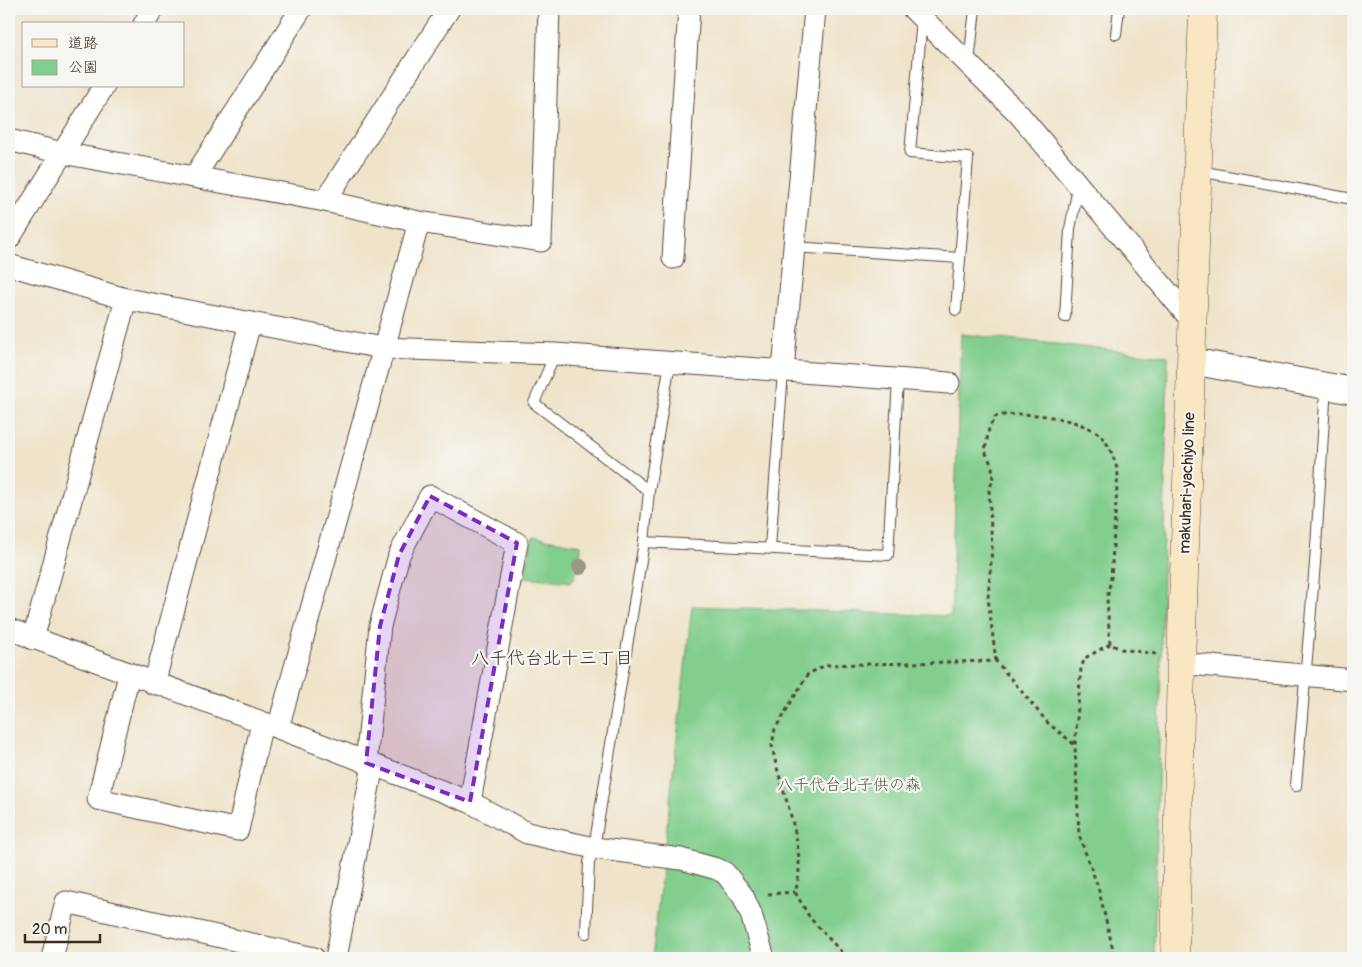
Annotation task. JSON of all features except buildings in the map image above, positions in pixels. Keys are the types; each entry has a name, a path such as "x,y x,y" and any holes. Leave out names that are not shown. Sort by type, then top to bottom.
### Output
{"main road":[{"name":"makuhari-yachiyo line","path":"1175,958 1172,659 1191,360 1203,9"}],"street":[{"path":"145,22 153,9"},
{"path":"195,176 301,9"},
{"path":"325,201 449,9"},
{"path":"9,140 62,153 325,201 419,222 541,241 549,9"},
{"path":"673,258 689,9"},
{"path":"782,372 815,9"},
{"path":"918,14 1018,113 1192,322"},
{"path":"9,239 103,88"},
{"path":"129,674 98,799 238,830 419,222"},
{"path":"9,265 126,299 382,348 555,354 948,383"},
{"path":"33,639 126,299"},
{"path":"154,684 250,323"},
{"path":"1191,360 1353,391"},
{"path":"336,958 369,764 380,626 399,555 430,496 517,543 470,802"},
{"path":"9,629 154,684 270,725 470,802 527,833 594,848 682,859 725,873 743,896 751,914 764,958"},
{"path":"1172,659 1353,680"},
{"path":"52,958 66,902 314,958"}],"lane":[{"path":"969,64 976,9"},
{"path":"1116,34 1119,9"},
{"path":"918,14 910,153 968,158 956,310"},
{"path":"1197,170 1353,199"},
{"path":"1065,316 1070,229 1078,187"},
{"path":"793,247 960,258"},
{"path":"555,354 534,403 649,491"},
{"path":"586,933 589,862 594,848 644,542 649,491 670,362"},
{"path":"770,548 782,372"},
{"path":"644,542 888,555 898,380"},
{"path":"1296,786 1306,675 1326,386"}],"path":[{"path":"1075,745 1048,724 996,662 988,598 992,549 989,490 993,480 992,466 984,451 989,428 995,417 1003,415 1047,416 1086,427 1102,437 1113,457 1118,472 1111,578 1107,599 1110,644"},
{"path":"1110,644 1121,649 1172,659"},
{"path":"1110,644 1085,658 1081,668 1075,745 1079,835 1098,887 1115,958"},
{"path":"847,958 810,918 795,892 800,868 797,843 774,759 772,745 775,730 808,674 826,665 996,662"}],"highlighted area":[{"path":"430,496 517,543 470,802 366,763 380,626 399,555"}],"green space":[{"name":"八千代台北子供の森","path":"961,334 1168,356 1154,958 652,958 692,606 951,616"},
{"path":"533,537 581,545 580,567 572,582 524,577"}],"district":[{"name":"八千代台北十三丁目","path":"552,658"}]}
